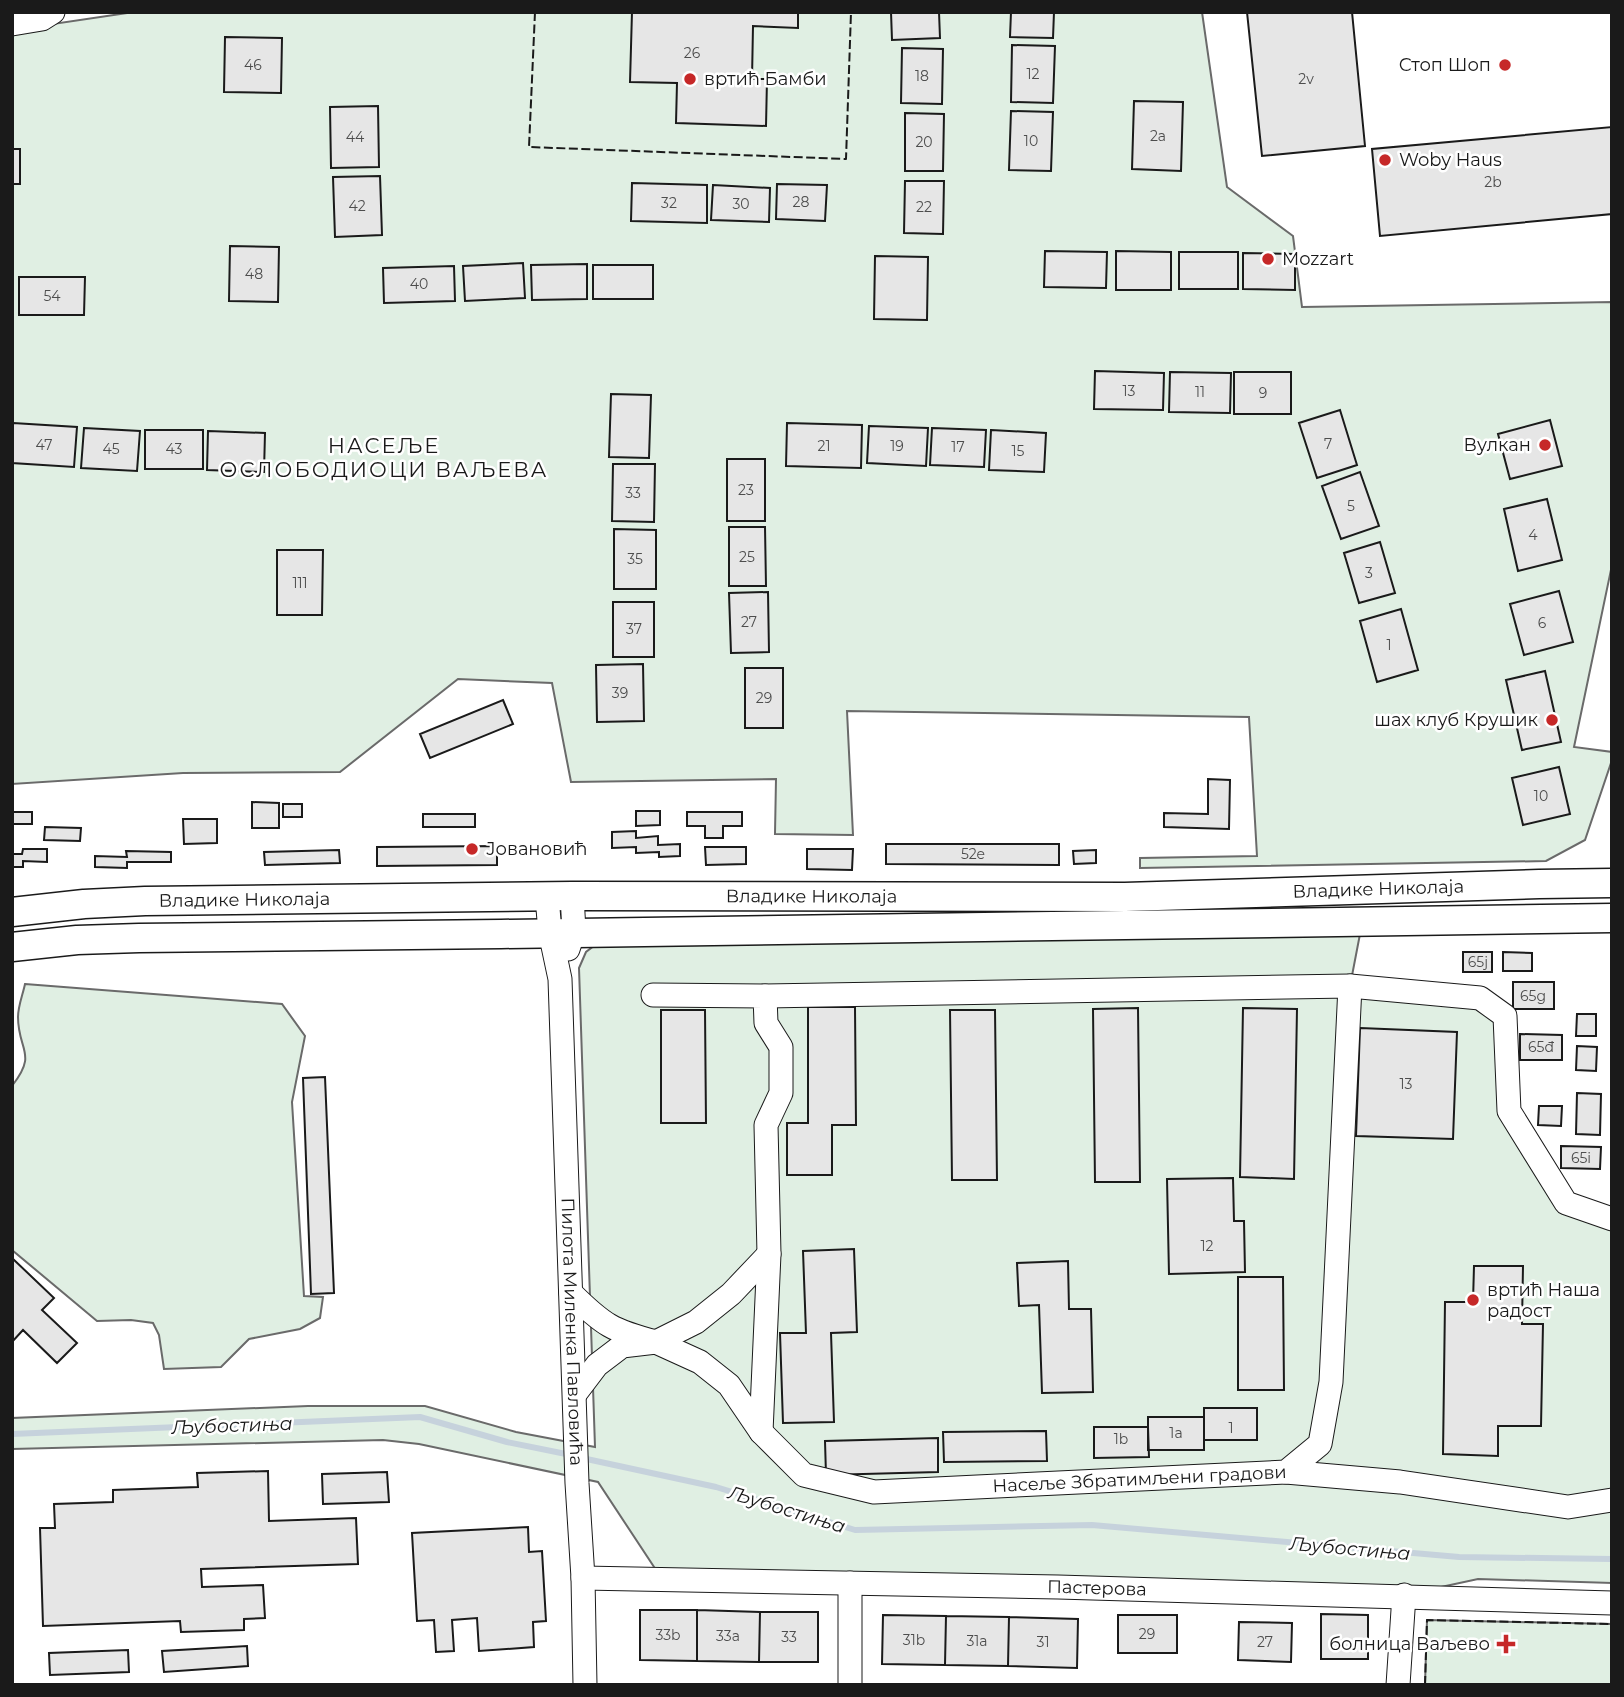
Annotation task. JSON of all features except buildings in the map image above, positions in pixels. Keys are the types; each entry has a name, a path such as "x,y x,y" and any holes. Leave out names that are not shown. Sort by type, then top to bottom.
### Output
{"main road":[{"name":"Владике Николаја","path":"12,912 145,901 560,897 1125,897 1612,883"},
{"name":"Владике Николаја","path":"12,947 139,937 1612,918"}],"street":[{"path":"12,24 42,19 53,12"},
{"name":"Пилота Миленка Павловића","path":"560,897 560,979 585,1685"},
{"path":"653,995 765,996 1350,986 1480,998 1505,1016 1509,1111 1566,1203 1612,1219"},
{"name":"Насеље Збратимљени градови","path":"571,1293 596,1318 622,1333 656,1342 700,1362 729,1385 761,1432 804,1475 874,1492 1286,1472 1321,1444 1331,1382 1350,986"},
{"path":"761,1432 769,1254 766,1125 781,1093 781,1047 766,1023 765,996"},
{"path":"575,1394 597,1365 622,1346 656,1342 696,1322 731,1294 769,1254"},
{"path":"1286,1472 1400,1482 1568,1507 1612,1500"},
{"name":"Пастерова","path":"583,1578 1404,1595 1612,1603"},
{"path":"850,1583 850,1685"},
{"path":"1398,1685 1404,1595"}],"green space":[{"path":"134,12 1202,12 1227,187 1293,236 1302,307 1612,302 1612,565 1574,747 1612,752 1612,760 1585,840 1546,861 1140,868 1140,858 1257,856 1249,717 847,711 853,835 775,834 776,779 571,782 552,683 458,679 340,772 183,773 12,784 12,30"},
{"path":"1360,934 1350,986 1480,998 1505,1016 1509,1111 1566,1203 1612,1219 1612,1583 1478,1579 1404,1595 662,1579 598,1482 419,1444 383,1440 12,1449 12,1418 308,1406 425,1406 516,1432 595,1447 579,968 586,952 603,939"},
{"path":"25,984 282,1004 305,1036 292,1102 304,1296 323,1297 320,1318 300,1329 249,1339 221,1367 164,1369 159,1335 153,1323 131,1320 97,1321 12,1250 12,1086 20,1075 25,1059 18,1017"},
{"name":"болница Ваљево","path":"1427,1620 1612,1624 1612,1685 1425,1685"}],"waterway":[{"name":"Љубостиња","path":"12,1434 420,1417 507,1442 571,1455"},
{"name":"Љубостиња","path":"582,1458 716,1487 855,1530 1092,1525 1459,1557 1612,1559"}],"fence":[{"path":"535,12 529,147 846,159 851,12"},
{"path":"1425,1685 1427,1620 1612,1624"}],"place":[{"name":"Стоп Шоп","path":"1505,65"},
{"name":"вртић Бамби","path":"690,79"},
{"name":"Woby Haus","path":"1385,160"},
{"name":"Mozzart","path":"1268,259"},
{"name":"Вулкан","path":"1545,445"},
{"name":"шах клуб Крушик","path":"1552,720"},
{"name":"Јовановић","path":"472,849"},
{"name":"вртић Наша радост","path":"1473,1300"},
{"name":"болница Ваљево","path":"1506,1644"}],"district":[{"name":"НАСЕЉЕ ОСЛОБОДИОЦИ ВАЉЕВА","path":"384,458"}]}
